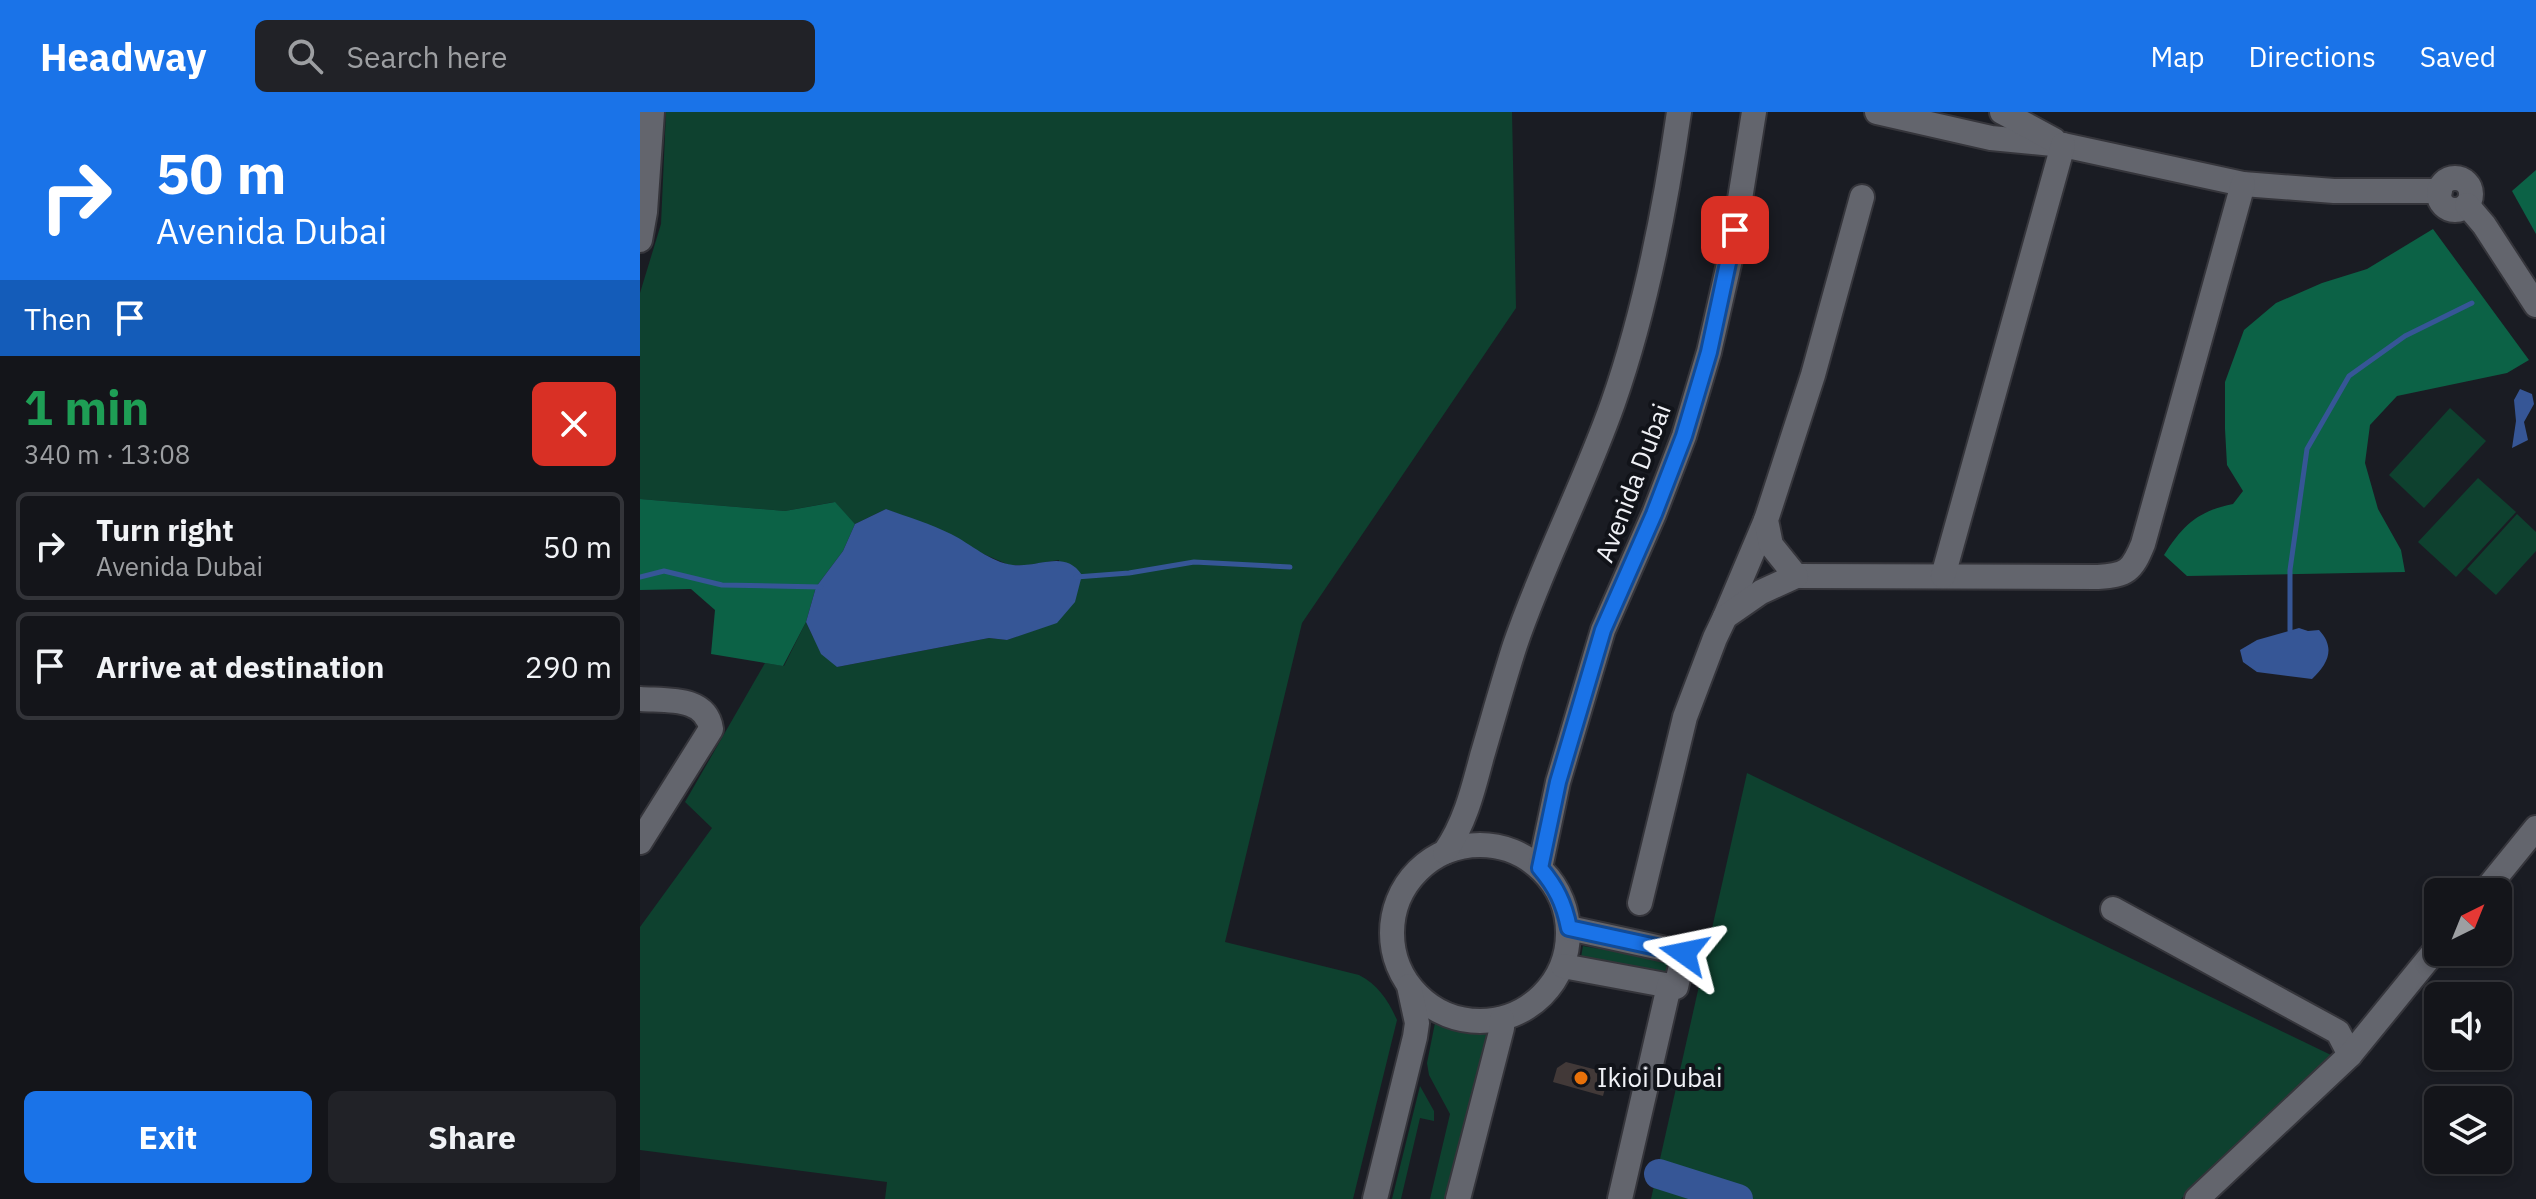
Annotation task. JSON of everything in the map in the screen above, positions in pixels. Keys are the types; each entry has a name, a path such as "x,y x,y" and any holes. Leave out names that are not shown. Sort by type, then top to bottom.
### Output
{"street":[{"path":"640,240 652,112"},
{"name":"Avenida Dubai","path":"1445,852 1459,832 1506,672 1533,593 1613,402 1656,248 1679,112"},
{"name":"Avenida Dubai","path":"1540,868 1558,782 1603,630 1684,436 1709,352 1731,255 1754,112"},
{"path":"1877,112 1991,138 2063,145 2243,184 2334,191 2440,191 2442,204 2457,211 2467,205 2484,225 2536,305"},
{"path":"2002,112 2063,145"},
{"path":"1943,576 2063,145"},
{"path":"1725,617 1761,592 1796,576 2108,577 2127,572 2136,561 2243,184"},
{"path":"1640,903 1685,717 1702,669 1766,520 1813,375 1862,197"},
{"path":"1766,520 1771,545 1796,576"},
{"path":"640,699 694,704 710,718 711,729 640,842"},
{"path":"2495,878 2536,828"},
{"name":"Avenida Dubai","path":"1375,1199 1417,1023 1409,986 1398,965 1392,942 1395,907 1402,891 1427,861 1468,845 1493,845 1526,857 1554,885 1564,906 1569,928 1568,947 1554,983 1540,999 1522,1012 1502,1019 1473,1021 1444,1014 1425,1002 1409,986"},
{"path":"2113,909 2338,1032 2350,1055"},
{"path":"1563,966 1676,987 1684,953 1569,928"},
{"path":"2197,1199 2350,1055 2424,964"},
{"path":"1620,1199 1669,986"},
{"path":"1458,1199 1502,1019"}],"green space":[{"path":"666,112 1512,112 1516,308 1302,623 1225,942 1359,975 1377,988 1394,1013 1397,1020 1353,1199 885,1199 887,1182 640,1150 640,927 712,828 685,802 765,663 784,666 806,622 813,637 837,667 989,638 1007,640 1057,622 1059,560 1009,565 951,535 886,509 855,524 834,502 785,511 640,499 640,293 661,224"},
{"path":"2536,170 2536,234 2512,191"},
{"path":"2433,229 2529,360 2507,373 2397,396 2370,425 2365,463 2378,509 2401,550 2405,572 2187,576 2164,555 2192,521 2233,504 2243,491 2227,465 2225,382 2244,330 2276,303 2322,283 2367,269"},
{"path":"2450,408 2486,441 2424,508 2389,475"},
{"path":"2478,478 2516,512 2456,577 2418,542"},
{"path":"640,499 785,511 835,502 855,524 843,551 816,587 806,622 783,666 711,654 715,610 691,589 640,590"},
{"path":"2517,514 2536,532 2536,551 2496,595 2467,569"},
{"path":"1747,773 2331,1055 2181,1199 1651,1199"},
{"path":"1583,946 1668,961 1666,973 1581,957"},
{"path":"1435,1023 1463,1031 1489,1033 1446,1199 1430,1199 1450,1114 1429,1075 1427,1063"},
{"path":"1420,1086 1434,1111 1434,1121 1420,1118 1401,1199 1392,1199"}],"water":[{"path":"2520,389 2532,394 2534,404 2524,422 2528,440 2512,448 2516,421 2514,400"},
{"path":"886,509 943,530 1005,563 1067,563 1082,575 1075,602 1057,623 1007,640 989,638 837,667 821,654 806,622 816,587 843,551 855,524"},
{"path":"2299,628 2319,630 2327,643 2326,662 2312,679 2257,672 2243,662 2240,650 2257,640"}],"building":[{"name":"Ikioi Dubai","path":"1566,1062 1609,1073 1603,1096 1553,1082 1557,1068"}],"waterway":[{"path":"2290,630 2290,570 2307,449 2349,376 2405,336 2472,303"},
{"path":"1076,577 1129,573 1194,562 1290,567"},
{"path":"640,577 664,571 722,585 821,587"},
{"path":"1659,1174 1738,1199"}],"place":[{"name":"Ikioi Dubai","path":"1581,1078"}],"route":[{"path":"1684,953 1569,928 1564,906 1554,885 1540,868 1558,782 1603,630 1684,436 1709,352 1735,230"}]}
